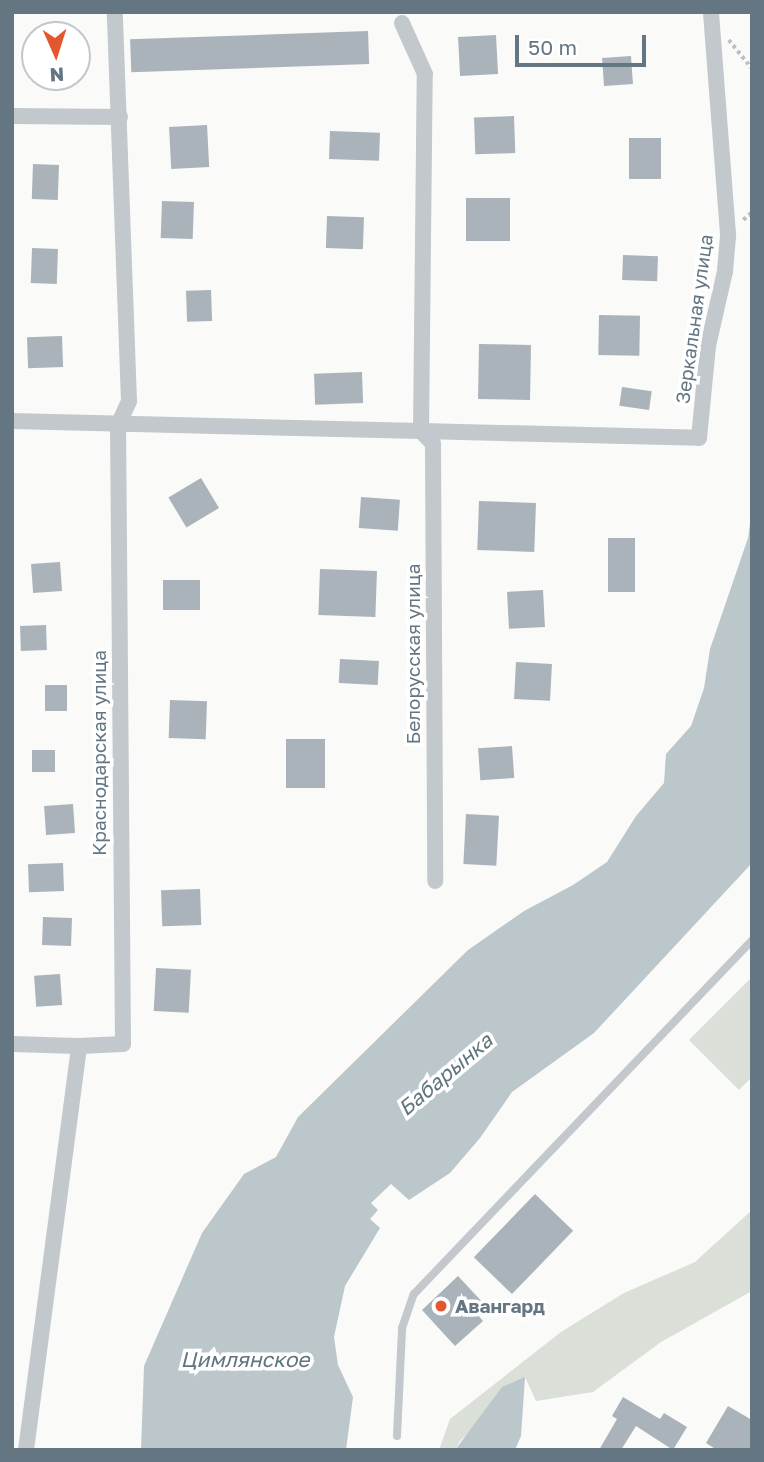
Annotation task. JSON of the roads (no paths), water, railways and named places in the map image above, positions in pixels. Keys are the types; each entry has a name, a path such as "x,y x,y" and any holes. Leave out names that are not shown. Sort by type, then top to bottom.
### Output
{"street":[{"name":"Краснодарская улица","path":"79,1046 123,1044 118,425 129,401 115,12"},
{"name":"Зеркальная улица","path":"421,431 698,438 708,346 725,271 728,234 712,15"},
{"name":"Белорусская улица","path":"402,23 425,74 421,431 433,444 435,881"},
{"path":"12,116 120,117"},
{"path":"12,421 421,431"},
{"path":"12,1044 79,1046 26,1450"}],"lane":[{"path":"397,1436 402,1328 414,1294 752,940"}],"water":[{"name":"Цимлянское","path":"752,509 752,863 594,1033 512,1092 480,1138 450,1173 409,1200 391,1184 371,1203 378,1210 370,1219 380,1228 345,1286 334,1337 338,1365 353,1397 346,1450 141,1450 144,1366 202,1233 244,1174 276,1157 298,1117 468,950 524,911 573,885 607,862 636,816 664,783 666,754 691,726 704,688 710,649 748,538"},
{"path":"525,1377 521,1436 515,1450 455,1450 502,1387"}],"place":[{"name":"Авангард","path":"441,1306"}],"water label":[{"name":"Бабарынка","path":"445,1074"}]}
